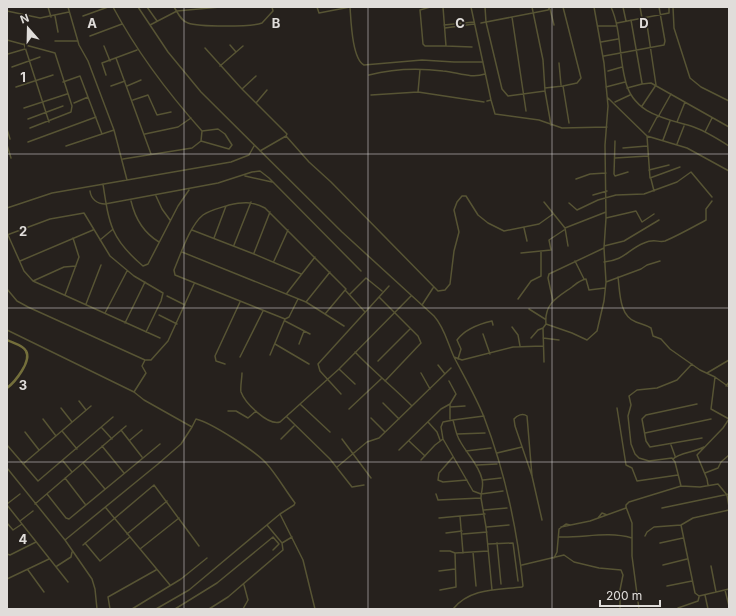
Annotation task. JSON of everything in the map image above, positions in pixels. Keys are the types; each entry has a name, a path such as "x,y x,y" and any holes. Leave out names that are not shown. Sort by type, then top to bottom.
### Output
{"street":[{"path":"48,7 51,17"},
{"path":"68,7 78,41 88,61 114,130 123,159 127,180"},
{"path":"83,16 108,7"},
{"path":"113,7 137,50 202,130 201,141 192,148 123,159"},
{"path":"138,7 149,26 168,52 201,92 342,232 440,323 454,357 484,416 498,453 513,512 523,587 471,594 453,609"},
{"path":"147,7 157,21"},
{"path":"174,7 183,20 190,24 258,25 271,14 272,7"},
{"path":"149,26 177,11 220,7"},
{"path":"317,7 319,13 350,7 352,32 358,57 362,64 422,60 483,62"},
{"path":"430,7 420,10 423,45 472,47"},
{"path":"443,7 446,46"},
{"path":"471,7 491,100 494,112 497,115 540,120 562,128 607,127"},
{"path":"485,7 486,22 502,90 508,96 577,83 581,78 563,7"},
{"path":"532,7 543,60 545,89 551,125"},
{"path":"546,324 587,340 597,331 606,282 604,262 607,198 605,145 608,98 603,56 594,7"},
{"path":"611,7 616,23 625,82 631,94 642,106 657,117 705,132 729,146"},
{"path":"623,7 626,21"},
{"path":"640,7 642,18"},
{"path":"603,56 651,48 665,43 659,7"},
{"path":"616,23 668,13 669,7"},
{"path":"673,7 674,28 690,78 700,87 729,102"},
{"path":"481,23 533,13 550,8 554,25"},
{"path":"7,11 40,18 51,17 69,12"},
{"path":"55,16 58,32"},
{"path":"512,17 526,111"},
{"path":"642,106 656,85 646,18"},
{"path":"631,20 642,84"},
{"path":"444,26 474,23"},
{"path":"90,36 122,24"},
{"path":"598,26 616,26"},
{"path":"600,42 618,39"},
{"path":"7,40 55,53 63,82 72,106 71,112 50,122 30,128"},
{"path":"56,41 78,41"},
{"path":"24,44 50,122"},
{"path":"230,45 236,52"},
{"path":"104,46 110,61"},
{"path":"220,66 243,46"},
{"path":"205,48 242,90 286,132 286,136 309,162 331,182 433,288 441,292 449,287 450,284 454,251 459,232 454,210 457,202 462,196 466,196 478,215 492,226 504,231 539,224 553,214"},
{"path":"8,54 26,49"},
{"path":"106,75 102,64 137,50"},
{"path":"12,67 40,57"},
{"path":"116,58 133,100 151,154"},
{"path":"559,63 569,123"},
{"path":"608,71 623,67"},
{"path":"369,75 390,71 420,70 444,71 471,76 485,74"},
{"path":"418,92 420,70"},
{"path":"16,87 53,75"},
{"path":"63,82 80,76 102,134"},
{"path":"242,90 256,76"},
{"path":"127,86 141,80"},
{"path":"111,86 125,81"},
{"path":"606,86 625,82"},
{"path":"627,88 642,84 656,85 729,127"},
{"path":"256,104 267,90"},
{"path":"371,95 418,92 485,102 491,100"},
{"path":"24,108 67,94"},
{"path":"616,102 631,94"},
{"path":"649,132 671,94"},
{"path":"133,100 148,95 157,115 171,112"},
{"path":"74,103 88,97"},
{"path":"608,98 648,136 687,148 729,171"},
{"path":"677,122 685,102"},
{"path":"28,118 63,106"},
{"path":"28,142 96,117"},
{"path":"705,132 712,117"},
{"path":"145,134 178,127 191,118"},
{"path":"663,140 670,121"},
{"path":"677,144 685,125"},
{"path":"7,129 10,139"},
{"path":"201,141 229,149 232,145 225,134 218,129 202,130"},
{"path":"66,146 114,130"},
{"path":"260,151 286,136"},
{"path":"648,136 648,170 654,190"},
{"path":"615,141 615,175 628,172"},
{"path":"7,145 11,158"},
{"path":"7,208 52,193 236,161 249,155 254,146"},
{"path":"623,148 648,146"},
{"path":"615,158 648,156"},
{"path":"648,170 669,165"},
{"path":"651,179 680,167"},
{"path":"90,191 91,196 95,201 100,204 105,204 189,190 245,176 252,172 260,172 272,182 361,271"},
{"path":"576,179 590,174 606,172"},
{"path":"569,203 577,210 607,198 625,194 639,196 677,182 691,172 712,197"},
{"path":"245,176 272,182"},
{"path":"103,184 105,204 112,230 131,256 144,266 148,264 170,220 189,190"},
{"path":"593,194 606,191"},
{"path":"156,195 162,209 170,220"},
{"path":"130,200 141,224 151,236 160,242"},
{"path":"604,262 621,258 637,246 651,240 665,240 706,220 706,209 712,201"},
{"path":"234,246 251,202"},
{"path":"310,334 285,320 194,284 173,273 192,230 202,216 226,206 251,202 257,203 270,212 330,272 365,312"},
{"path":"544,202 565,229 568,246"},
{"path":"214,238 226,206"},
{"path":"606,218 636,211 642,222 654,214"},
{"path":"146,332 163,296 161,291 126,271 110,256 93,230 86,215 81,212 50,219 7,235 28,277 33,281 86,304 125,323 146,332 160,338"},
{"path":"254,254 270,212"},
{"path":"521,253 551,250 549,240 565,229 606,212"},
{"path":"553,301 548,278 549,274 604,247 624,241 659,220"},
{"path":"524,228 527,241"},
{"path":"20,261 93,230"},
{"path":"100,240 112,230"},
{"path":"192,230 301,274"},
{"path":"274,262 288,230"},
{"path":"65,295 79,257 73,238"},
{"path":"518,299 531,281 541,276 541,251"},
{"path":"182,252 306,302 344,326"},
{"path":"286,293 315,257"},
{"path":"575,261 584,279 587,280 589,290 605,288"},
{"path":"606,282 660,261"},
{"path":"86,304 101,265"},
{"path":"33,281 64,267 76,266"},
{"path":"105,313 126,271"},
{"path":"306,302 330,272"},
{"path":"618,277 622,306 628,316 635,322 650,328 653,336 661,339 670,349 729,387"},
{"path":"350,294 366,278 383,292"},
{"path":"531,338 546,324 545,319 547,311 556,296 584,279"},
{"path":"125,323 145,282"},
{"path":"7,289 17,301 28,307 145,360 151,360 168,342 194,284"},
{"path":"341,394 327,381 318,368 318,364 348,329 389,286"},
{"path":"422,305 433,288"},
{"path":"325,314 346,291"},
{"path":"167,296 185,304"},
{"path":"242,373 241,392 256,411 275,423 287,416 327,381 411,296"},
{"path":"378,297 418,336 421,343 385,380"},
{"path":"270,355 285,320 289,317 298,299"},
{"path":"225,364 216,361 216,356 240,302"},
{"path":"529,309 545,319"},
{"path":"240,357 264,311"},
{"path":"159,316 177,324"},
{"path":"458,359 461,349 457,340 461,334 486,322 492,321 493,325"},
{"path":"512,327 518,335 520,346"},
{"path":"378,361 410,328"},
{"path":"543,328 544,362"},
{"path":"7,330 134,392 144,400 192,426"},
{"path":"299,344 304,331"},
{"path":"483,334 490,354"},
{"path":"543,338 559,340"},
{"path":"7,340 24,349 27,354 25,364 20,375 7,388"},
{"path":"275,344 309,364"},
{"path":"454,357 464,360 520,346 544,346"},
{"path":"355,352 412,406"},
{"path":"134,392 146,373 142,366 145,360"},
{"path":"707,373 729,360"},
{"path":"673,459 649,461 639,458 635,454 630,437 628,416 631,405 629,396 637,390 657,388 676,380 692,364"},
{"path":"438,365 444,374"},
{"path":"337,467 367,442 379,438 451,368"},
{"path":"339,369 355,384"},
{"path":"421,373 430,389"},
{"path":"708,485 705,473 697,455 723,428 729,419 711,409 715,377"},
{"path":"349,409 382,378"},
{"path":"449,381 456,394 450,406 451,420 466,451 476,465 483,480 481,498 485,514 492,590"},
{"path":"726,386 729,382"},
{"path":"78,401 86,410"},
{"path":"383,403 399,419"},
{"path":"300,404 330,432"},
{"path":"697,404 643,416 642,419 648,446 650,447 702,438"},
{"path":"23,464 91,406"},
{"path":"399,450 441,409 450,406 465,406"},
{"path":"61,408 73,422"},
{"path":"617,408 626,465 632,468 637,481 678,475"},
{"path":"228,411 236,411 248,418 256,411"},
{"path":"287,416 294,425 337,467 352,487 364,485"},
{"path":"421,460 441,440 442,424 451,420 484,416"},
{"path":"532,476 527,416 518,416 514,421 532,476 542,520"},
{"path":"7,445 38,481 113,417"},
{"path":"371,418 385,432"},
{"path":"43,419 56,436"},
{"path":"65,540 106,508 181,444 196,419 199,419 239,442 266,463 295,504 280,514 189,590 156,609"},
{"path":"645,433 711,419"},
{"path":"428,422 437,432 475,493 481,494 503,491"},
{"path":"281,439 294,425"},
{"path":"35,504 126,426"},
{"path":"102,427 112,438"},
{"path":"121,430 143,458"},
{"path":"130,441 142,430"},
{"path":"62,431 77,449"},
{"path":"25,432 40,450"},
{"path":"457,434 485,433"},
{"path":"342,439 371,478"},
{"path":"409,441 425,456"},
{"path":"47,494 67,519 160,444"},
{"path":"671,444 675,456"},
{"path":"673,459 675,456 696,451 707,445"},
{"path":"102,446 124,473"},
{"path":"498,453 522,447"},
{"path":"466,451 492,448"},
{"path":"705,473 718,468 721,462 729,455"},
{"path":"453,457 439,473 438,480 443,482 467,480"},
{"path":"673,459 681,486"},
{"path":"63,461 72,472"},
{"path":"83,462 105,489"},
{"path":"476,465 497,464"},
{"path":"7,468 65,540 95,588 96,609"},
{"path":"7,475 10,472"},
{"path":"65,478 86,504"},
{"path":"483,480 501,478"},
{"path":"554,558 557,552 561,528 598,518 602,513 607,515 626,508 629,502 681,486 700,487 718,484 728,495 729,508 693,518 681,525 654,527 647,532 645,536"},
{"path":"83,545 154,485 200,546"},
{"path":"20,494 7,504 68,582"},
{"path":"436,494 436,499 438,500 481,498"},
{"path":"662,508 728,495"},
{"path":"126,534 167,501"},
{"path":"626,507 632,523 633,568 639,609"},
{"path":"106,508 139,550 170,585"},
{"path":"484,510 507,508"},
{"path":"7,523 13,530 33,511"},
{"path":"280,514 304,563 315,609"},
{"path":"439,518 485,514"},
{"path":"460,516 463,553"},
{"path":"139,550 179,518"},
{"path":"209,609 244,584 283,550 282,543 267,525"},
{"path":"486,527 509,525"},
{"path":"681,525 695,593 699,596"},
{"path":"446,533 486,532"},
{"path":"559,537 580,538 617,534 632,538"},
{"path":"85,542 100,561 130,537"},
{"path":"175,609 217,584 273,537 279,544 273,550"},
{"path":"282,543 292,537"},
{"path":"660,543 683,538"},
{"path":"7,554 10,555 36,542"},
{"path":"488,544 510,542 514,545 518,581"},
{"path":"497,543 501,584"},
{"path":"440,551 450,550 455,553 463,553 488,551"},
{"path":"56,566 71,557 72,552"},
{"path":"473,552 476,586"},
{"path":"440,590 456,588 455,553"},
{"path":"521,565 564,555 574,562 600,568 622,570 623,575 620,590 620,609"},
{"path":"7,579 28,570 49,558"},
{"path":"132,609 170,585 207,558"},
{"path":"663,565 687,559"},
{"path":"711,566 716,592"},
{"path":"439,571 456,569"},
{"path":"28,570 44,592"},
{"path":"110,609 108,596 156,570"},
{"path":"667,586 692,581"},
{"path":"243,609 248,600 244,584"},
{"path":"699,596 729,589"},
{"path":"725,590 729,606"},
{"path":"705,595 708,609"},
{"path":"678,608 698,601 699,596"}]}
